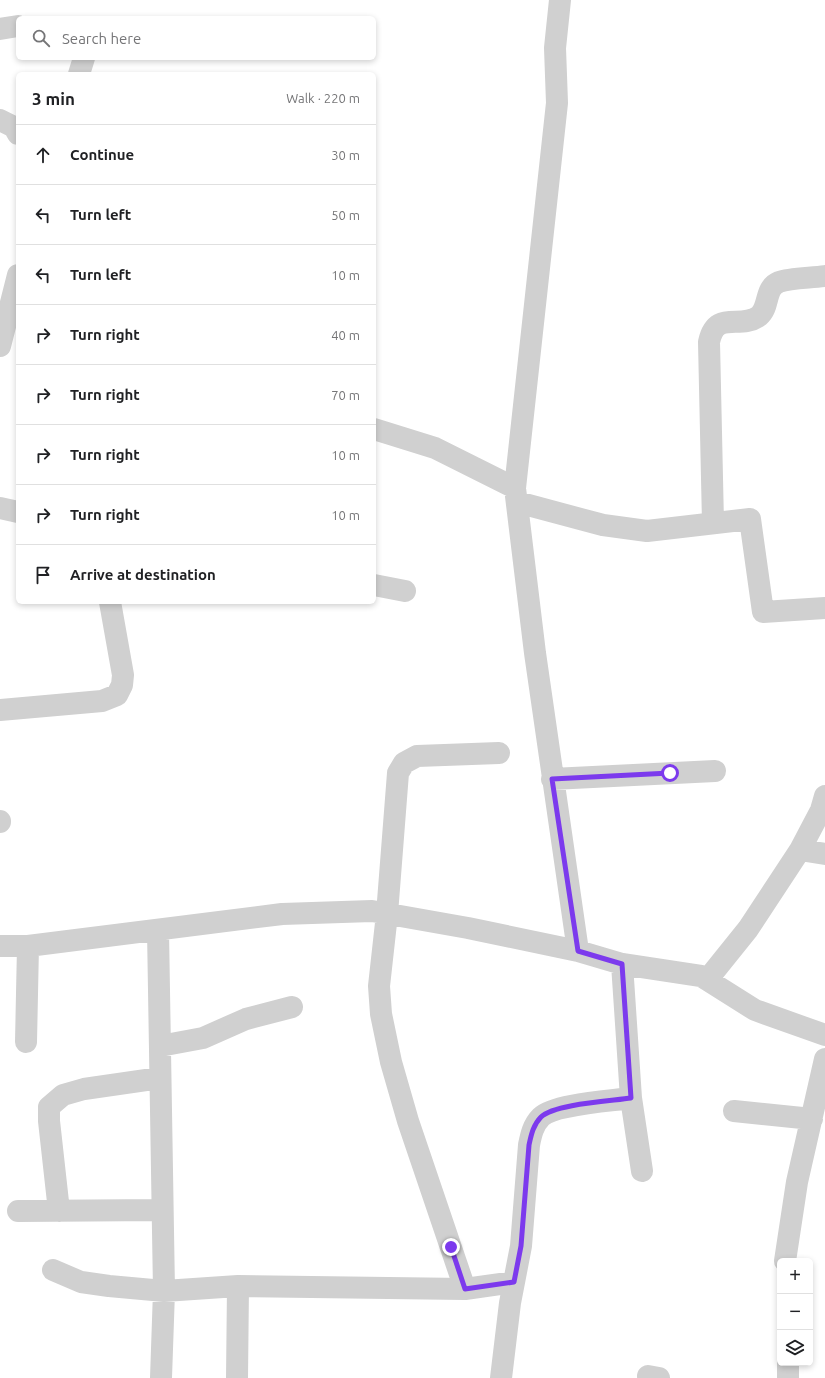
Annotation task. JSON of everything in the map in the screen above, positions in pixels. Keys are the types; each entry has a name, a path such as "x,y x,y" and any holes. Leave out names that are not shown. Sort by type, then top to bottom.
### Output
{"street":[{"path":"560,0 555,48 557,103 516,495 552,779 578,951"},
{"path":"0,29 16,26"},
{"path":"80,72 83,60"},
{"path":"0,120 14,127 16,130"},
{"path":"714,523 709,342 711,333 716,327 726,322 748,321 759,316 764,309 770,288 778,282 825,276"},
{"path":"0,346 3,318 16,281"},
{"path":"376,430 435,448 516,495 626,530 647,532 750,520 763,612 825,608"},
{"path":"0,508 16,512"},
{"path":"376,585 404,591"},
{"path":"0,710 102,700 117,696 122,685 123,675 110,604"},
{"path":"465,1289 408,1121 391,1062 382,1021 379,986 387,914 395,786 398,773 404,763 417,756 499,753"},
{"path":"552,779 715,770"},
{"path":"707,980 748,929 800,850 821,810 825,796"},
{"path":"800,850 825,854"},
{"path":"0,946 28,946 282,914 372,911 468,928 578,951 622,964 701,976 755,1010 825,1035"},
{"path":"158,930 164,1291 161,1378"},
{"path":"26,1042 28,946"},
{"path":"622,964 631,1098 642,1171"},
{"path":"160,1046 203,1038 246,1018 292,1006"},
{"path":"785,1258 797,1182 825,1059"},
{"path":"59,1211 49,1121 49,1107 63,1095 84,1089 160,1078"},
{"path":"501,1378 514,1282 521,1246 529,1145 532,1131 541,1117 558,1108 631,1098"},
{"path":"734,1111 812,1119"},
{"path":"18,1211 162,1210"},
{"path":"52,1270 81,1282 164,1291 238,1286 465,1289 514,1282"},
{"path":"237,1378 238,1286"},
{"path":"788,1366 788,1378"}],"route":[{"path":"451,1247 465,1289 514,1282 521,1246 529,1145 532,1131 541,1117 558,1108 631,1098 622,964 578,951 552,779 670,773"}]}
